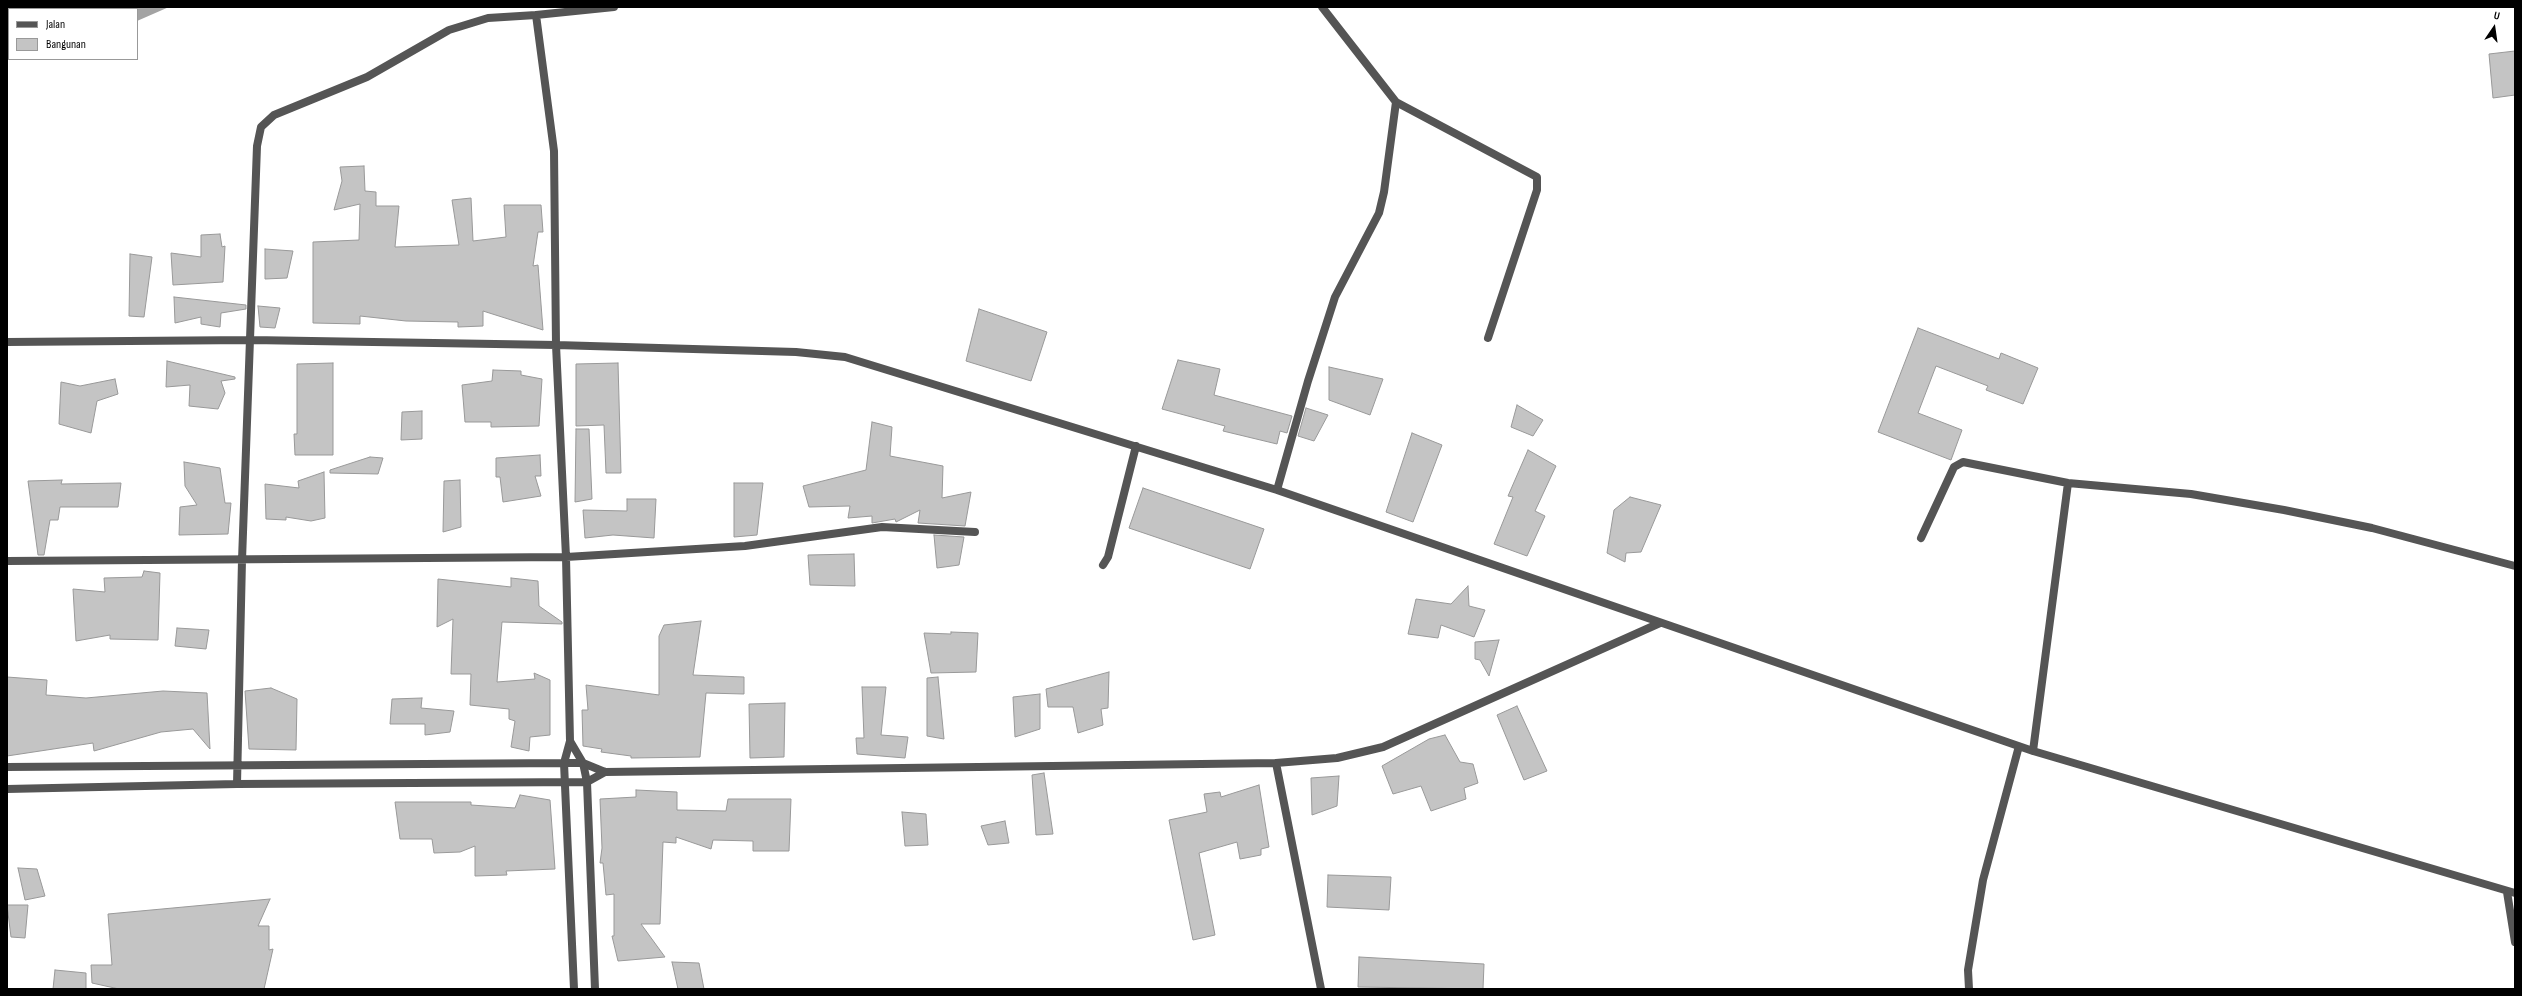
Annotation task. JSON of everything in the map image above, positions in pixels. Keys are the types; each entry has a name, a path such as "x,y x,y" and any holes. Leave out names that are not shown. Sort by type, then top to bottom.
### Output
{"street":[{"path":"237,784 242,560 257,146 261,127 268,119 367,77 426,41 449,30 488,18 614,7"},
{"path":"1322,7 1396,102 1537,178 1537,190 1488,338"},
{"path":"536,15 554,151 556,345 566,557 570,741 564,763 566,781 574,989"},
{"path":"1277,490 1308,381 1335,298 1379,213 1384,192 1396,102"},
{"path":"7,342 251,340 556,345 796,352 845,357 1277,490 2033,751 2511,893 2515,942"},
{"path":"1103,565 1108,557 1136,446"},
{"path":"1922,538 1954,467 1957,464 1972,463 2068,483 2191,494 2284,510 2372,528 2515,566"},
{"path":"2033,751 2068,483"},
{"path":"7,561 566,557 745,546 882,527 975,532"},
{"path":"7,767 564,763 583,764 605,772 1276,763 1337,758 1383,746 1660,623"},
{"path":"570,741 583,764 587,782 595,989"},
{"path":"1968,989 1968,970 1983,880 2019,746"},
{"path":"1276,763 1322,989"},
{"path":"7,789 237,784 587,782 605,772"}],"shaded area":[{"path":"7,7 169,7 138,21 138,8 8,8 7,48"}],"building":[{"path":"2515,51 2515,95 2493,98 2489,54"},
{"path":"364,166 365,191 376,192 376,206 399,206 395,247 459,245 452,200 471,198 473,241 506,237 504,205 541,205 543,232 538,232 533,266 538,265 543,330 483,311 483,326 458,327 458,322 406,321 360,316 360,324 313,323 313,242 359,240 360,204 334,210 342,181 340,167"},
{"path":"220,234 222,247 225,246 223,282 173,285 171,253 201,257 201,235"},
{"path":"265,249 293,251 287,278 265,279"},
{"path":"130,254 152,257 144,317 129,316"},
{"path":"174,297 246,305 246,309 221,313 220,327 201,324 201,317 175,323"},
{"path":"258,306 280,308 275,328 260,327"},
{"path":"979,309 1047,332 1031,381 966,361"},
{"path":"1918,328 1999,359 2001,353 2038,368 2023,404 1986,390 1988,386 1936,366 1918,413 1962,430 1951,460 1878,432"},
{"path":"1178,360 1220,369 1214,395 1292,416 1287,433 1280,431 1277,444 1223,431 1225,426 1162,409"},
{"path":"167,361 235,377 235,379 221,381 225,393 218,409 189,406 190,385 166,387"},
{"path":"333,363 333,455 295,455 294,434 297,434 297,364"},
{"path":"618,363 621,473 606,473 604,425 576,426 576,364"},
{"path":"1329,367 1383,379 1370,415 1329,400"},
{"path":"493,370 521,371 521,375 542,379 539,426 491,427 491,422 465,422 462,385 492,381"},
{"path":"115,379 118,394 97,401 91,433 59,424 61,382 80,386"},
{"path":"1517,405 1543,420 1533,436 1511,427"},
{"path":"1306,408 1328,415 1314,441 1298,436"},
{"path":"422,411 422,439 401,440 402,412"},
{"path":"872,422 892,427 890,456 943,466 942,498 971,492 965,526 918,523 920,510 896,522 895,519 872,523 872,516 848,518 850,506 809,507 803,486 866,470"},
{"path":"576,429 589,429 592,499 575,502"},
{"path":"1412,433 1442,445 1413,522 1386,512"},
{"path":"1528,450 1556,466 1535,511 1545,516 1527,556 1494,544 1513,497 1508,496"},
{"path":"540,455 541,476 535,476 541,496 503,502 500,477 496,477 496,458"},
{"path":"370,457 383,458 378,474 330,473 330,470"},
{"path":"184,462 220,468 225,503 231,503 228,534 179,535 180,507 197,505 185,486"},
{"path":"324,472 325,518 311,521 286,517 286,520 266,519 265,484 299,488 298,481"},
{"path":"62,480 61,484 121,483 118,507 60,507 58,520 50,520 44,555 38,555 28,481"},
{"path":"460,480 461,527 443,532 444,481"},
{"path":"734,483 763,483 757,535 734,537"},
{"path":"1143,488 1264,529 1250,569 1129,528"},
{"path":"1630,497 1661,505 1641,552 1626,553 1625,562 1607,553 1614,510"},
{"path":"627,499 656,499 654,538 613,535 585,538 583,510 627,511"},
{"path":"934,535 964,537 959,565 937,568"},
{"path":"854,554 855,586 810,585 808,555"},
{"path":"144,571 160,573 158,640 110,639 110,635 76,641 73,589 105,592 104,578 142,577"},
{"path":"511,578 538,581 539,606 562,622 562,624 502,622 497,682 535,679 534,673 550,680 550,735 530,737 529,751 511,747 515,721 509,719 509,709 470,705 471,674 451,674 453,619 437,627 438,579 511,587"},
{"path":"1468,586 1469,606 1485,610 1474,637 1441,625 1438,638 1408,634 1416,599 1451,604"},
{"path":"701,621 693,675 744,677 744,694 706,693 700,757 631,758 631,756 601,752 602,749 583,746 582,710 588,710 586,685 659,695 659,636 664,625"},
{"path":"177,628 209,630 206,649 175,646"},
{"path":"951,632 978,633 976,672 931,673 924,633 951,634"},
{"path":"1499,640 1489,676 1480,660 1475,659 1475,642"},
{"path":"1109,672 1108,708 1101,709 1103,725 1078,733 1073,707 1048,707 1046,689"},
{"path":"7,677 47,680 46,695 86,698 163,691 207,693 210,749 193,729 161,732 94,751 93,743 7,756"},
{"path":"938,677 944,739 927,736 927,678"},
{"path":"862,687 886,687 881,735 908,737 905,758 857,754 856,738 864,738"},
{"path":"271,688 297,699 296,750 249,749 245,691"},
{"path":"1040,694 1040,729 1015,737 1013,697"},
{"path":"422,698 421,708 454,711 450,732 425,735 425,724 390,724 392,699"},
{"path":"785,703 784,757 750,758 749,704"},
{"path":"1517,706 1547,771 1524,780 1497,715"},
{"path":"1445,735 1460,762 1473,764 1478,783 1464,788 1466,799 1431,811 1421,786 1393,794 1382,766 1429,739"},
{"path":"1044,773 1053,834 1036,835 1032,775"},
{"path":"1339,776 1337,806 1312,815 1311,778"},
{"path":"1259,785 1269,847 1261,849 1261,855 1240,859 1237,842 1199,853 1215,935 1193,940 1169,820 1207,812 1204,794 1220,792 1221,797"},
{"path":"636,790 677,792 677,810 726,811 728,799 791,799 789,851 753,851 753,841 713,840 711,849 676,837 676,843 663,842 660,924 641,924 665,957 618,961 612,936 614,936 614,894 606,895 603,863 600,863 602,848 600,799 636,797"},
{"path":"520,795 550,800 555,869 506,871 507,875 475,876 475,846 460,852 434,853 432,839 400,839 395,802 471,802 471,805 515,808"},
{"path":"902,812 926,814 928,845 905,846"},
{"path":"1005,821 1009,843 988,845 981,826"},
{"path":"18,868 37,869 45,896 25,900"},
{"path":"1328,875 1391,877 1389,910 1327,907"},
{"path":"270,899 258,926 269,926 269,950 273,949 264,989 119,989 92,983 91,965 112,965 108,914"},
{"path":"7,905 28,905 25,938 11,937"},
{"path":"1359,957 1484,964 1483,989 1358,987"},
{"path":"672,962 699,963 704,989 678,989"},
{"path":"55,970 86,973 86,989 53,989"}]}
